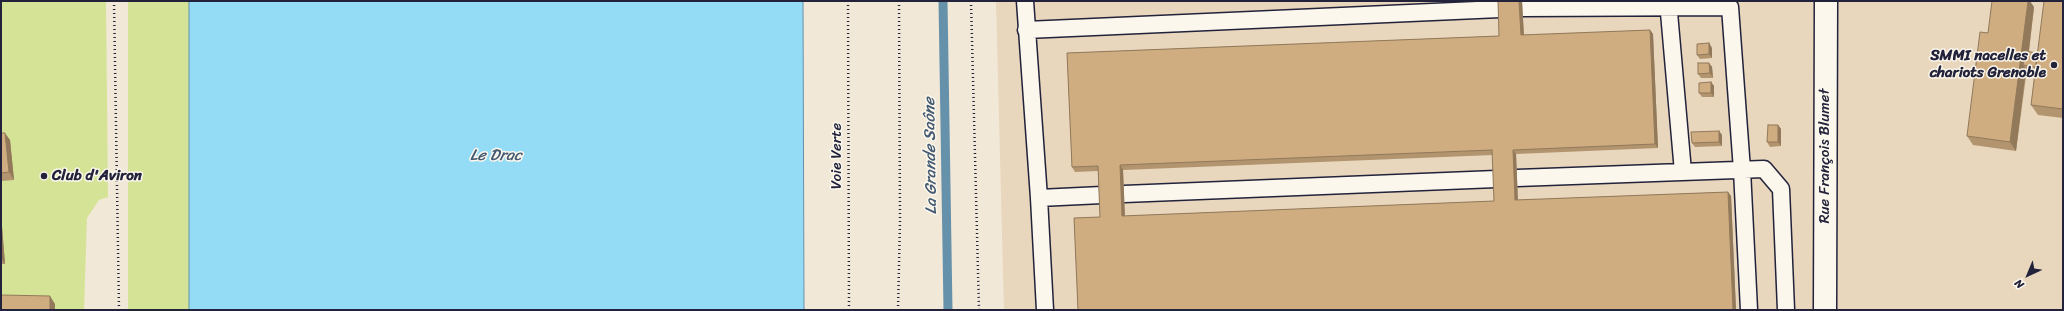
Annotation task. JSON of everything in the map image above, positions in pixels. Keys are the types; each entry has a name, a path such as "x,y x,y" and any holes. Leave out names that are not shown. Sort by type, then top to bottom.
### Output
{"street":[{"name":"Rue François Blumet","path":"1824,310 1826,1"}],"lane":[{"path":"1025,1 1039,198 1045,310"},
{"path":"1522,8 1668,5 1730,7 1742,170 1749,310"},
{"path":"1668,5 1683,172"},
{"path":"1026,30 1500,9"},
{"path":"1517,178 1764,169 1781,189 1786,310"},
{"path":"1124,194 1496,179"},
{"path":"1039,198 1102,195"}],"path":[{"path":"114,1 119,310"},
{"name":"Voie Verte","path":"848,1 849,310"},
{"path":"898,310 900,221 899,1"},
{"path":"971,1 979,310"}],"shaded area":[{"path":"996,1 2063,1 2063,310 1004,310"}],"green space":[{"name":"Club d'Aviron","path":"1,1 106,1 108,197 99,200 87,218 84,310 1,310"},
{"path":"128,1 189,1 189,310 128,310"}],"water":[{"name":"Le Drac","path":"189,1 803,1 804,310 189,310"}],"building":[{"path":"1498,1 1519,1 1521,35 1650,30 1655,144 1513,150 1515,200 1728,192 1733,310 1078,310 1074,218 1100,217 1098,166 1072,167 1067,53 1499,36","holes":["1492,150 1494,201 1122,216 1120,165"]},
{"path":"1992,1 2028,1 2010,142 1967,136 1980,32 1988,33"},
{"name":"SMMI nacelles et chariots Grenoble","path":"2044,1 2063,1 2063,109 2031,105"},
{"path":"1709,43 1709,54 1697,55 1697,44"},
{"path":"2025,51 2037,53 2036,67 2023,65"},
{"path":"1698,63 1709,63 1710,73 1698,74"},
{"path":"1711,82 1711,93 1699,93 1699,83"},
{"path":"1768,125 1778,125 1778,142 1767,142"},
{"path":"1719,131 1719,142 1692,143 1691,132"},
{"path":"1,133 5,133 9,172 1,173"},
{"path":"1,295 50,296 50,310 1,310"}],"waterway":[{"name":"La Grande Saône","path":"943,1 948,310"}],"place":[{"name":"SMMI nacelles et chariots Grenoble","path":"2054,65"},
{"name":"Club d'Aviron","path":"44,176"}]}
